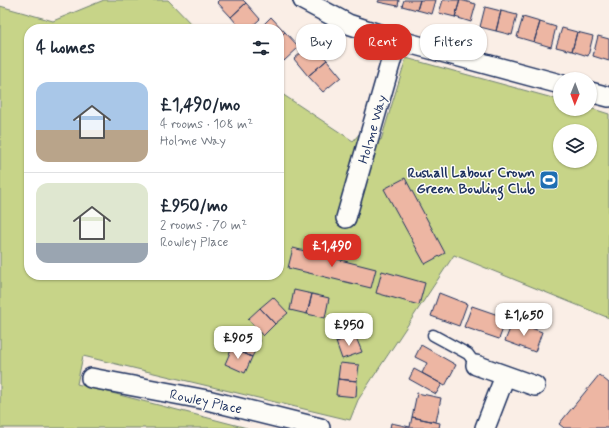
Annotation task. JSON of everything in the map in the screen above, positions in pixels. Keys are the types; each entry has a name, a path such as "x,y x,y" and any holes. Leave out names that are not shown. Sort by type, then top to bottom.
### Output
{"street":[{"path":"303,0 354,26"},
{"path":"412,44 553,82"},
{"name":"Holme Way","path":"346,218 391,60"},
{"path":"597,94 609,97"},
{"path":"476,365 535,386"},
{"path":"485,428 505,376"},
{"name":"Rowley Place","path":"91,378 207,400 320,428"}],"lane":[{"path":"433,335 468,354 476,365"}],"green space":[{"path":"104,0 168,0 191,24 24,24 24,280 284,280 284,95 353,141 361,132 381,140 405,60 412,60 553,98 553,116 597,116 597,110 609,114 609,318 454,255 358,400 350,420 83,356 77,384 247,428 0,428 0,6 53,21"}],"building":[{"path":"219,0 243,0 246,3 231,17 217,2"},
{"path":"379,0 399,0 398,6 378,2"},
{"path":"404,0 420,0 417,10 402,6"},
{"path":"420,0 436,0 432,14 417,10"},
{"path":"443,0 460,0 455,17 439,13"},
{"path":"460,0 476,4 471,22 455,17"},
{"path":"246,3 260,19 254,24 237,24 231,17"},
{"path":"485,7 501,11 496,31 487,29 487,24 481,24"},
{"path":"501,11 517,15 512,35 496,31"},
{"path":"271,17 278,24 264,24"},
{"path":"523,17 540,22 534,42 517,37"},
{"path":"540,22 556,27 551,47 534,42"},
{"path":"562,28 577,32 572,51 556,47"},
{"path":"285,32 296,44 296,50 284,61"},
{"path":"577,32 593,36 588,56 572,51"},
{"path":"598,36 609,39 609,61 593,56"},
{"path":"296,57 296,60 327,60 308,76 294,59"},
{"path":"327,60 341,77 323,92 308,76"},
{"path":"405,178 445,253 425,264 384,189"},
{"path":"293,248 376,269 371,288 288,268"},
{"path":"382,271 425,283 419,305 376,293"},
{"path":"294,290 312,294 307,314 290,310"},
{"path":"439,293 467,304 459,326 431,316"},
{"path":"312,294 329,298 325,318 307,314"},
{"path":"273,297 288,313 275,324 260,308"},
{"path":"472,306 507,318 499,339 464,327"},
{"path":"260,308 275,324 263,336 248,319"},
{"path":"349,317 355,335 336,342 329,324"},
{"path":"513,321 542,332 535,352 505,341"},
{"path":"239,332 260,341 252,357 232,348"},
{"path":"355,335 362,352 342,359 336,342"},
{"path":"421,345 456,365 445,386 422,373 427,363 415,357"},
{"path":"232,348 252,357 245,373 225,364"},
{"path":"340,363 359,365 357,381 338,379"},
{"path":"414,369 442,384 436,394 409,379"},
{"path":"599,375 609,383 609,428 564,428 559,424"},
{"path":"338,379 357,381 356,397 336,395"},
{"path":"417,393 441,398 436,422 412,417"},
{"path":"412,417 440,423 439,428 390,428 391,423 410,427"}],"place":[{"name":"Rushall Labour Crown Green Bowling Club","path":"549,180"}]}
